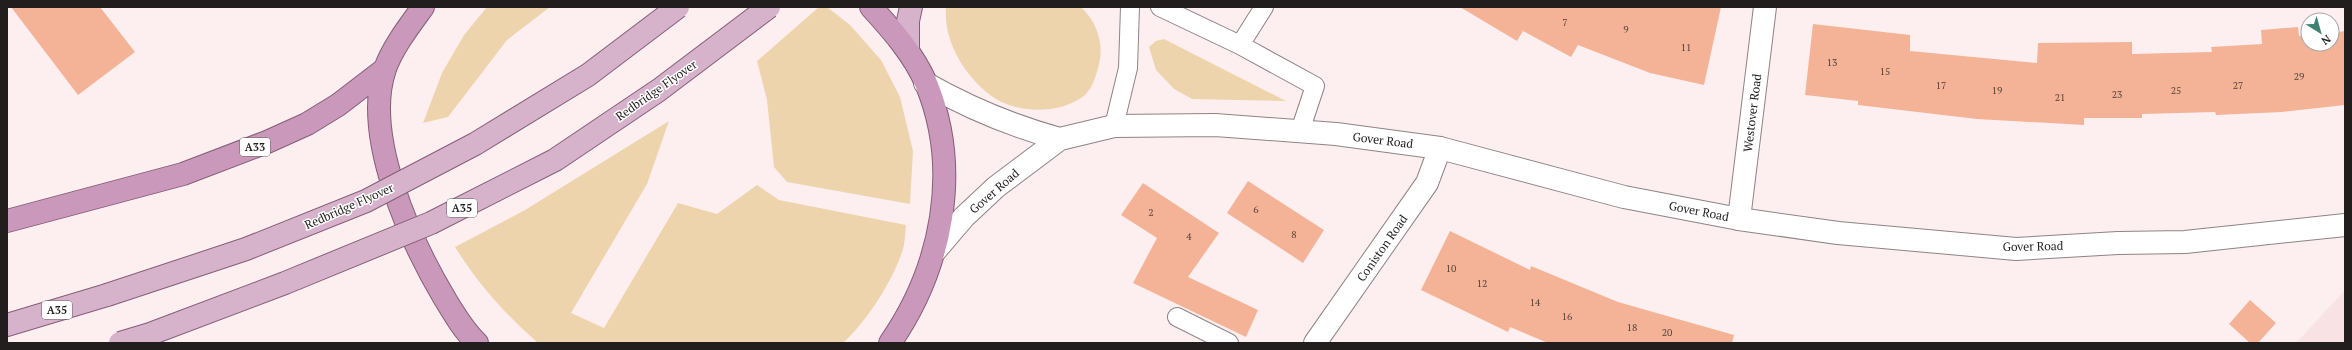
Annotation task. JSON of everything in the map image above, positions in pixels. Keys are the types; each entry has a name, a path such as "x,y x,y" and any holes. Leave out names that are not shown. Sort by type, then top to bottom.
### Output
{"highway":[{"path":"423,7 407,28 385,69 380,102 385,156 397,201 429,272 455,316 477,343"},
{"path":"871,7 908,51 926,83 936,112 942,143 945,178 943,212 935,251 914,302 890,343"},
{"name":"A33","path":"7,221 183,174 268,142 307,124 338,105 385,69"}],"main road":[{"name":"Redbridge Flyover","path":"7,325 106,295 246,248 366,201 475,144 588,75 678,7"},
{"name":"Redbridge Flyover","path":"120,343 150,334 285,283 431,223 548,163 659,90 769,7"},
{"path":"908,51 908,21 910,7"}],"street":[{"name":"Westover Road","path":"1739,219 1765,7"},
{"path":"926,83 958,102 991,117 1060,139"},
{"name":"Gover Road","path":"935,251 964,217 996,187 1060,139 1114,126 1215,125 1300,131 1440,148 1624,197 1739,219 1838,232 2016,249 2118,243 2185,242 2345,225"},
{"name":"Coniston Road","path":"1315,343 1427,183 1440,148"}],"lane":[{"path":"1114,126 1128,68 1130,7"},
{"path":"1160,7 1240,45 1315,86 1300,131"},
{"path":"1240,45 1264,7"},
{"path":"1177,317 1229,343"}],"shaded area":[{"path":"487,7 550,7 507,40 448,117 423,123 442,73 464,35"},
{"path":"819,7 827,7 850,25 881,60 900,97 913,151 910,204 787,182 774,167 767,100 757,61"},
{"path":"946,7 1081,7 1086,12 1097,30 1101,52 1095,78 1091,87 1085,95 1076,101 1053,109 1041,110 1017,107 996,99 976,82 959,59 948,34"},
{"path":"1164,39 1286,101 1192,99 1174,89 1156,70 1149,47 1156,41"},
{"path":"669,121 647,184 571,313 604,328 678,203 717,214 757,185 779,200 906,225 905,240 902,251 891,278 869,314 843,343 538,343 514,321 473,274 455,247 525,210"},
{"path":"2345,290 2345,343 2296,343 2309,329"}],"building":[{"path":"11,7 100,7 135,52 78,95"},
{"path":"1460,7 1721,7 1704,85 1650,73 1578,45 1571,57 1523,31 1517,41"},
{"path":"1813,24 1910,35 1910,51 2037,63 2038,43 2132,42 2132,54 2212,52 2211,47 2262,44 2261,30 2298,27 2300,36 2300,52 2340,52 2340,32 2345,31 2345,105 2282,112 2216,115 2215,112 2142,114 2142,118 2084,118 2084,125 1977,119 1858,105 1858,101 1805,95"},
{"path":"1248,181 1324,230 1303,263 1227,213"},
{"path":"1143,183 1219,233 1188,277 1258,310 1246,337 1133,283 1157,238 1121,215"},
{"path":"1450,231 1530,270 1531,266 1618,302 1734,335 1732,343 1548,343 1510,327 1508,332 1421,290"},
{"path":"2250,300 2276,323 2258,343 2250,343 2229,324"}]}
